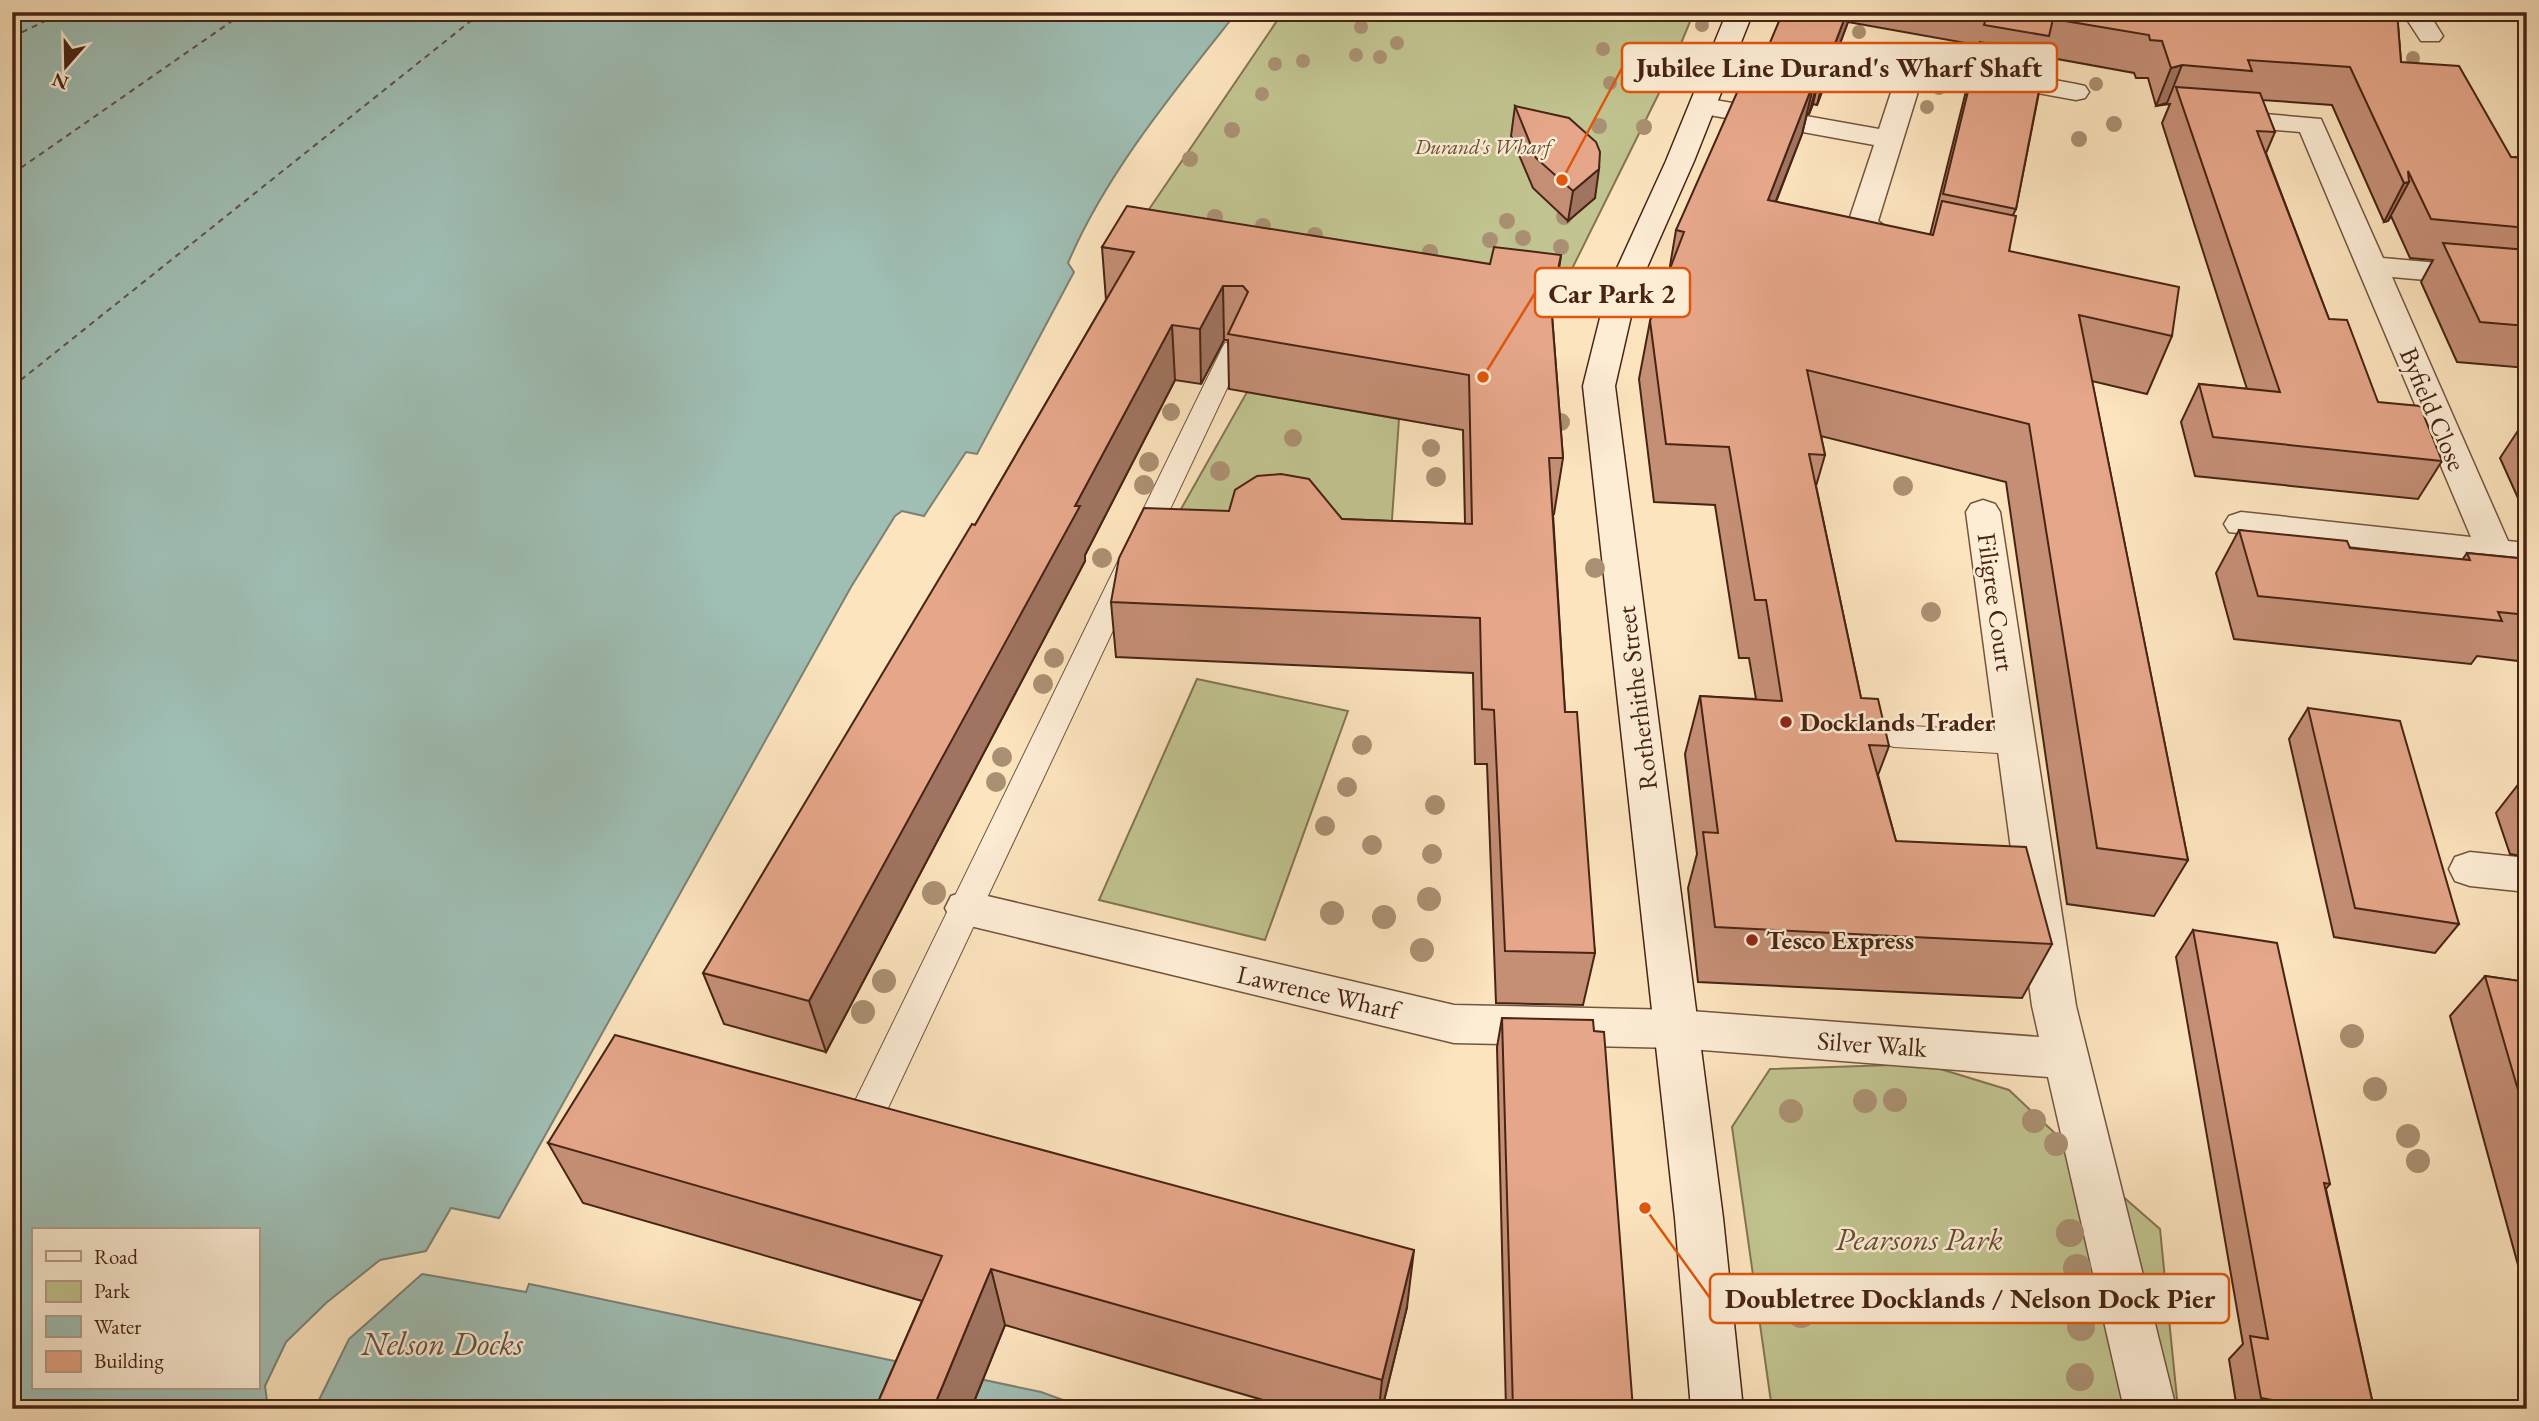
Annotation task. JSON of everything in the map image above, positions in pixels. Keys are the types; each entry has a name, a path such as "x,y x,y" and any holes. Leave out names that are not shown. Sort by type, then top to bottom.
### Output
{"street":[{"name":"Rotherhithe Street","path":"1717,1409 1677,1029 1600,386 1614,311 1704,106 1740,12"},
{"path":"2415,12 2430,36"},
{"path":"1934,249 1881,237 1863,223 1887,139 1914,62 2076,92"},
{"path":"1704,106 1887,139"},
{"name":"Byfield Close","path":"2193,116 2311,125 2371,266 2511,554"},
{"path":"2371,266 2527,280"},
{"name":"Filigree Court","path":"1983,512 2037,899 2043,916 2054,1006 2067,1059"},
{"name":"Byfield Close","path":"2241,524 2511,554"},
{"path":"2470,869 2527,876"},
{"name":"Lawrence Wharf","path":"966,908 1454,1024 1677,1029"},
{"name":"Silver Walk","path":"1677,1029 2067,1059"},
{"path":"2067,1059 2148,1400"}],"lane":[{"path":"867,1114 1234,348"},
{"path":"1894,736 2015,743"}],"green space":[{"name":"Durand's Wharf","path":"1283,12 1694,12 1668,75 1560,293 1137,227"},
{"path":"1247,392 1399,419 1388,576 1150,564"},
{"path":"1197,679 1348,711 1265,940 1099,900"},
{"name":"Pearsons Park","path":"1924,1064 2009,1090 2160,1229 2178,1409 1772,1409 1732,1127 1770,1069"}],"water":[{"path":"12,12 1237,12 1144,133 1102,197 1068,263 1074,272 977,454 966,452 924,516 902,511 895,516 851,587 499,1218 451,1208 426,1251 380,1260 326,1303 286,1342 265,1386 268,1409 12,1409"},
{"name":"Nelson Docks","path":"422,1274 526,1292 529,1284 549,1288 1041,1392 1088,1409 317,1409 349,1339"}],"building":[{"path":"1783,12 1847,12 1826,67 1822,67 1819,76 1760,66"},
{"path":"1988,12 2397,12 2401,62 2459,66 2511,157 2527,158 2527,228 2431,219 2408,171 2409,182 2404,183 2350,67 2248,60 2252,71 2182,65 2171,68 2162,41 2150,40 2149,35 2053,19 2049,36 1984,25"},
{"path":"1980,42 2046,54 2016,209 1943,194"},
{"path":"1756,69 1815,79 1768,200 1933,235 1942,201 2016,216 2009,251 2179,287 2172,336 2079,315 2188,860 2097,848 2029,424 1807,370 1825,455 1809,454 1861,698 1878,699 1889,746 1869,745 1896,841 2026,847 2052,944 1715,927 1703,832 1718,833 1700,696 1782,701 1766,600 1755,600 1729,447 1666,444 1650,321 1684,232 1676,230 1743,79 1751,81"},
{"path":"2176,87 2260,93 2275,132 2257,131 2329,319 2347,320 2378,402 2420,406 2442,461 2213,437 2199,384 2280,392"},
{"path":"1515,106 1569,118 1596,142 1600,152 1599,169 1573,191 1536,158"},
{"path":"1127,206 1490,264 1494,247 1561,255 1551,303 1563,458 1549,458 1565,712 1577,712 1595,953 1505,951 1494,710 1482,709 1480,618 1111,602 1119,558 1144,508 1229,511 1235,490 1257,476 1281,474 1309,479 1342,519 1472,524 1469,375 1228,334 1248,292 1243,286 1223,286 1200,329 1172,325 1075,506 1080,506 809,1001 703,973 972,524 975,525 1134,252 1102,247"},
{"path":"2443,243 2527,250 2527,326 2480,322"},
{"path":"2239,530 2347,541 2350,548 2470,560 2467,553 2527,559 2527,615 2498,612 2502,621 2258,596"},
{"path":"2308,708 2400,721 2459,924 2355,908"},
{"path":"2517,786 2527,802 2527,813"},
{"path":"2193,930 2277,943 2330,1184 2324,1183 2374,1409 2324,1409 2261,1398 2250,1336 2268,1339"},
{"path":"2485,976 2527,982 2527,1121"},
{"path":"1502,1018 1593,1020 1594,1031 1604,1032 1633,1409 1513,1409"},
{"path":"615,1035 1414,1250 1382,1380 991,1269 933,1409 875,1409 942,1256 548,1143"}],"ferry route":[{"path":"12,37 64,12"},
{"path":"12,174 245,12"},
{"path":"12,387 482,12"}],"place":[{"name":"Jubilee Line Durand's Wharf Shaft","path":"1562,180"},
{"name":"Car Park 2","path":"1483,377"},
{"name":"Docklands Trader","path":"1786,722"},
{"name":"Tesco Express","path":"1752,940"},
{"name":"Doubletree Docklands / Nelson Dock Pier","path":"1645,1208"}]}
